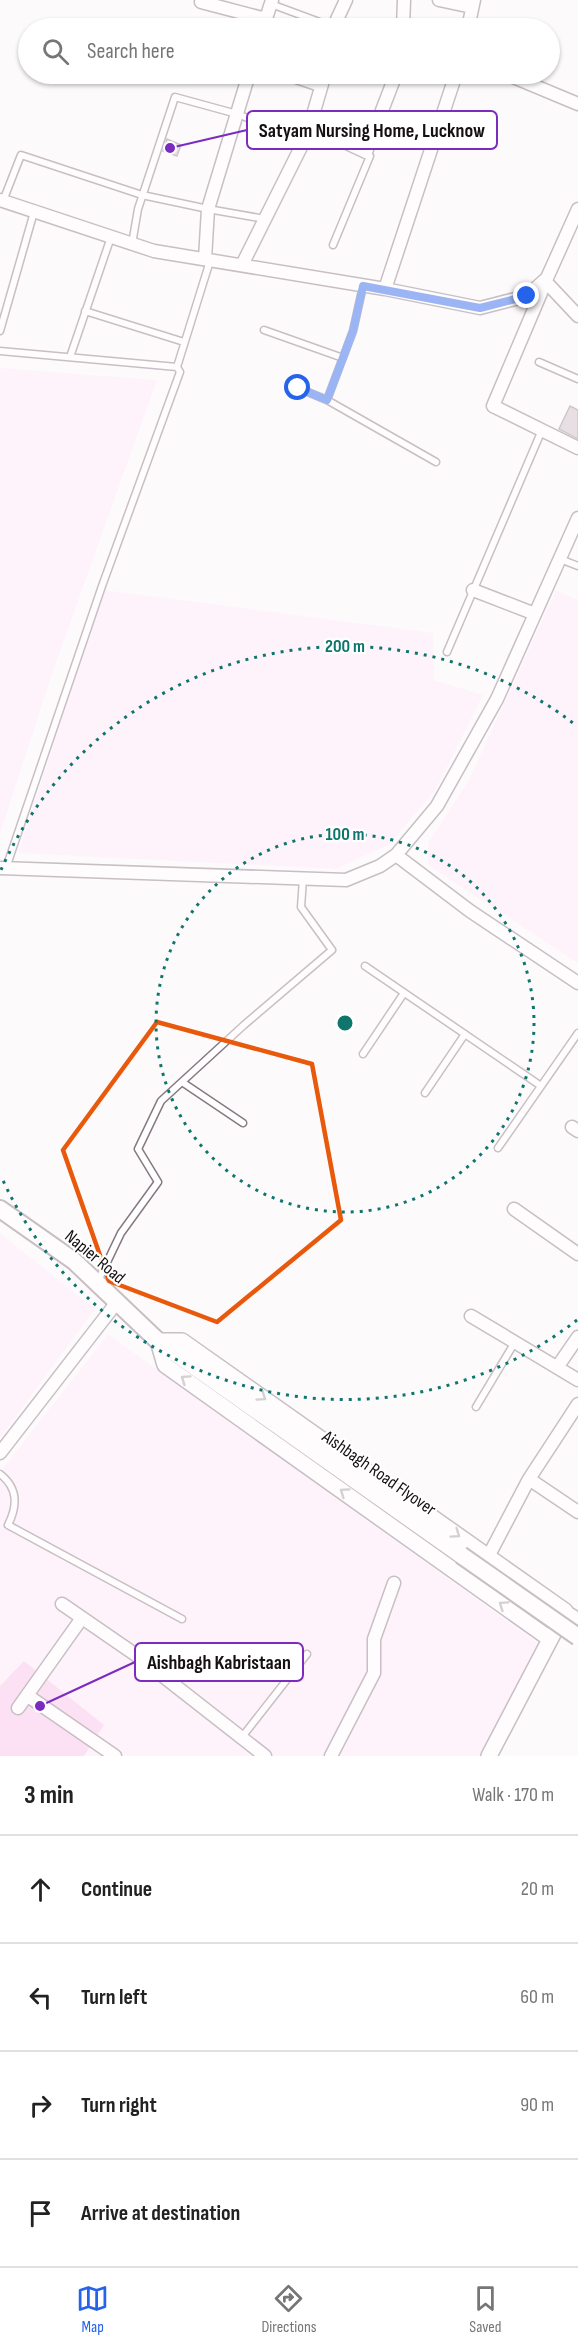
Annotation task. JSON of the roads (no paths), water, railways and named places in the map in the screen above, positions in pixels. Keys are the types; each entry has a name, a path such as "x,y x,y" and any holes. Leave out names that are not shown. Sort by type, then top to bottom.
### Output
{"main road":[{"name":"Napier Road","path":"0,1209 74,1261 158,1341"},
{"name":"Aishbagh Road Flyover","path":"158,1341 578,1637"}],"street":[{"path":"338,18 346,0"},
{"path":"439,0 473,4"},
{"path":"401,1 402,18"},
{"path":"201,2 248,18"},
{"path":"267,18 272,2"},
{"path":"208,260 208,209 246,84"},
{"path":"242,266 305,139 323,84"},
{"path":"310,126 366,152 392,84"},
{"path":"385,289 453,84"},
{"path":"530,84 578,104"},
{"path":"2,201 154,251 385,289 480,308 527,296 546,280"},
{"path":"578,209 493,405 578,448"},
{"path":"546,280 578,316"},
{"path":"3,868 346,880 380,866 396,855 437,806 497,699 578,518"},
{"path":"473,590 536,614"},
{"path":"396,855 470,911 578,983"},
{"path":"514,1209 578,1254"},
{"path":"0,1453 117,1302"},
{"path":"471,1316 578,1380"},
{"path":"558,1366 578,1337"},
{"path":"489,1756 550,1639 572,1615 182,1341 158,1341 165,1365 550,1639"},
{"path":"488,1557 529,1479 578,1404"},
{"path":"529,1479 578,1512"},
{"path":"331,1756 374,1673 374,1639 394,1583"},
{"path":"62,1604 136,1655 265,1756"},
{"path":"18,1708 82,1618"},
{"path":"28,1696 115,1756"}],"lane":[{"path":"272,2 310,18"},
{"path":"307,84 322,89"},
{"path":"132,243 142,195 176,97 237,114 305,139"},
{"path":"333,245 369,156 366,152"},
{"path":"2,201 21,155 142,195 266,219"},
{"path":"0,331 34,212"},
{"path":"70,357 111,237"},
{"path":"3,868 180,372 177,367 208,260"},
{"path":"327,400 353,331 363,286"},
{"path":"85,311 184,342"},
{"path":"264,330 343,358"},
{"path":"0,351 177,367"},
{"path":"539,362 578,379"},
{"path":"298,388 327,400 436,462"},
{"path":"447,651 543,429"},
{"path":"560,558 578,566"},
{"path":"97,1283 121,1233 158,1182 138,1149 161,1101 305,971 332,950 301,907 303,879"},
{"path":"365,966 541,1086"},
{"path":"363,1054 404,993"},
{"path":"498,1148 578,1033"},
{"path":"425,1093 465,1034"},
{"path":"182,1082 243,1124"},
{"path":"476,1407 515,1341"},
{"path":"0,1474 10,1482 16,1497 13,1516 8,1525 182,1619"},
{"path":"242,1737 307,1654"}],"place":[{"name":"Satyam Nursing Home, Lucknow","path":"170,148"},
{"name":"Aishbagh Kabristaan","path":"40,1706"}]}
